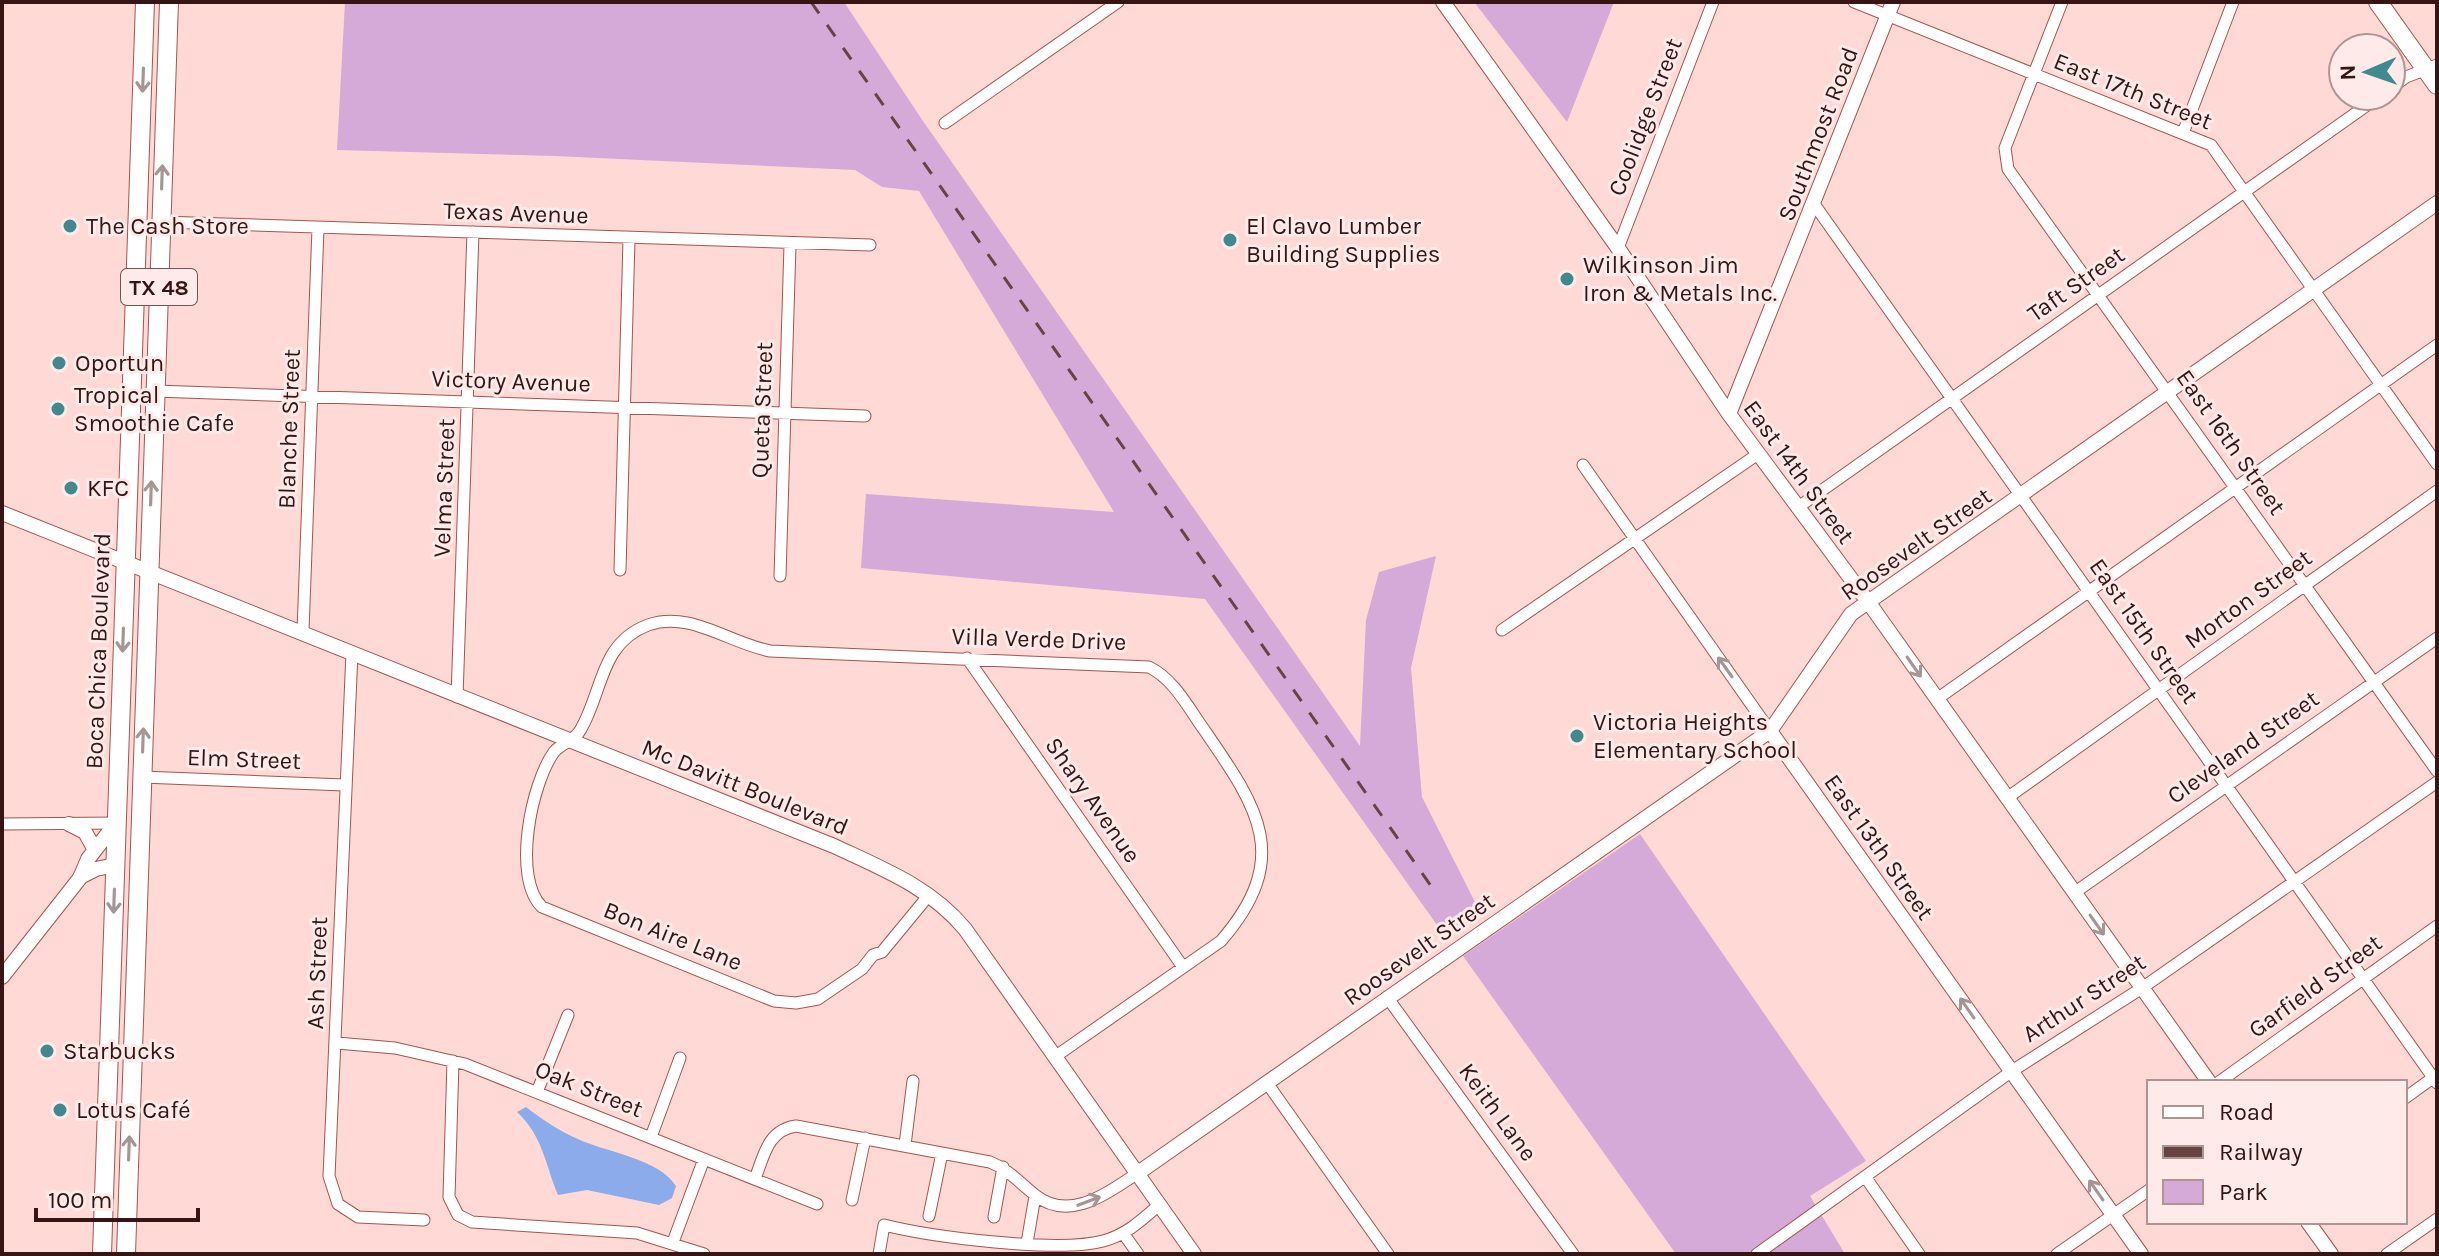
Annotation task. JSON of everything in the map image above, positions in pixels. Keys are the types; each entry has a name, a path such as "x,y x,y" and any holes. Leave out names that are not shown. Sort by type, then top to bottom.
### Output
{"main road":[{"name":"Boca Chica Boulevard","path":"102,1254 145,2"},
{"name":"Boca Chica Boulevard","path":"126,1254 169,2"},
{"path":"2378,2 2431,67 2437,85"},
{"path":"104,1204 113,1216 112,1254"}],"street":[{"path":"945,123 1118,2"},
{"name":"East 14th Street","path":"1443,2 1618,248 1729,414 1869,603 2208,1080"},
{"name":"Coolidge Street","path":"1618,248 1713,2"},
{"name":"East 17th Street","path":"1854,2 1890,9 2034,74 2211,145 2437,464"},
{"name":"East 16th Street","path":"2062,2 2005,148 2008,169 2437,771"},
{"path":"2183,133 2233,2"},
{"name":"Southmost Road","path":"1729,414 1890,9"},
{"path":"2407,80 2431,67"},
{"name":"Taft Street","path":"1797,508 2358,112"},
{"name":"Roosevelt Street","path":"1138,1173 1770,731 1851,614 2022,497 2437,203"},
{"name":"East 15th Street","path":"1814,204 2436,1079"},
{"name":"Texas Avenue","path":"161,222 790,245 870,245"},
{"name":"Blanche Street","path":"303,631 318,228"},
{"name":"Velma Street","path":"457,697 470,401 473,232"},
{"path":"620,570 627,407 629,239"},
{"name":"Queta Street","path":"780,576 790,245"},
{"path":"1937,699 2437,345"},
{"name":"Victory Avenue","path":"155,391 865,416"},
{"path":"1502,630 1758,454"},
{"name":"East 13th Street","path":"1583,465 2141,1254"},
{"name":"Morton Street","path":"2007,798 2437,491"},
{"name":"Mc Davitt Boulevard","path":"2,513 303,631 457,697 834,846 906,879 929,895 965,929 1194,1254"},
{"name":"Villa Verde Drive","path":"571,741 581,729 610,655 633,632 659,623 685,621 770,651 1149,667 1161,673 1246,790 1261,828 1262,852 1253,894 1243,916 1221,941 1056,1056"},
{"name":"Cleveland Street","path":"2074,893 2437,638"},
{"name":"Ash Street","path":"352,653 329,1176 338,1204 358,1217 424,1220"},
{"name":"Shary Avenue","path":"967,658 1183,967"},
{"name":"Bon Aire Lane","path":"571,741 555,750 529,816 528,882 531,896 542,907 774,1001 796,1003 818,999 862,969 873,955 882,952 929,895"},
{"name":"Elm Street","path":"142,777 344,785"},
{"name":"Arthur Street","path":"1757,1254 2012,1071 2142,988 2437,782"},
{"path":"2,824 116,823"},
{"path":"2,977 80,878 95,850 116,823"},
{"path":"69,824 85,832 95,850"},
{"path":"80,878 96,869 115,865"},
{"name":"Garfield Street","path":"2222,1080 2437,926"},
{"name":"Keith Lane","path":"1387,997 1573,1254"},
{"path":"537,1092 568,1015"},
{"name":"Oak Street","path":"337,1043 395,1048 453,1061 817,1204"},
{"path":"651,1137 680,1058"},
{"path":"453,1061 449,1197 458,1215 472,1222 637,1233 704,1254"},
{"path":"2407,1097 2436,1079"},
{"path":"905,1145 913,1081"},
{"path":"1267,1083 1388,1254"},
{"path":"755,1179 770,1140 782,1128 805,1126 1003,1167 1035,1196 1055,1205 1073,1206 1092,1202 1138,1173"},
{"path":"852,1200 865,1138"},
{"path":"929,1216 942,1153"},
{"path":"673,1242 704,1159"},
{"path":"994,1217 1003,1167"},
{"path":"1866,1178 1919,1254"},
{"path":"2057,1254 2147,1191"},
{"path":"1027,1243 1035,1196"},
{"path":"879,1254 884,1225 1067,1246 1104,1241 1123,1233 1134,1228 1159,1205"},
{"path":"2387,1254 2437,1219"},
{"path":"2309,1224 2331,1254"},
{"path":"1123,1233 1138,1254"}],"green space":[{"path":"345,2 844,2 923,121 1360,746 1366,620 1379,572 1436,556 1411,668 1422,797 1480,912 1447,939 1205,599 861,568 866,494 1114,512 919,191 882,187 855,170 555,156 337,150"},
{"path":"1474,2 1614,2 1567,122"},
{"path":"1640,834 1866,1161 1810,1196 1845,1254 1676,1254 1463,956"}],"water":[{"path":"526,1107 573,1137 658,1169 676,1186 672,1198 659,1205 587,1190 558,1195 538,1141 517,1112"}],"railway":[{"path":"811,2 1436,893"}],"place":[{"name":"The Cash Store","path":"70,226"},
{"name":"El Clavo Lumber Building Supplies","path":"1230,240"},
{"name":"Wilkinson Jim Iron & Metals Inc.","path":"1567,279"},
{"name":"Oportun","path":"59,363"},
{"name":"Tropical Smoothie Cafe","path":"58,409"},
{"name":"KFC","path":"71,488"},
{"name":"Victoria Heights Elementary School","path":"1577,736"},
{"name":"Starbucks","path":"47,1051"},
{"name":"Lotus Café","path":"60,1110"}]}
